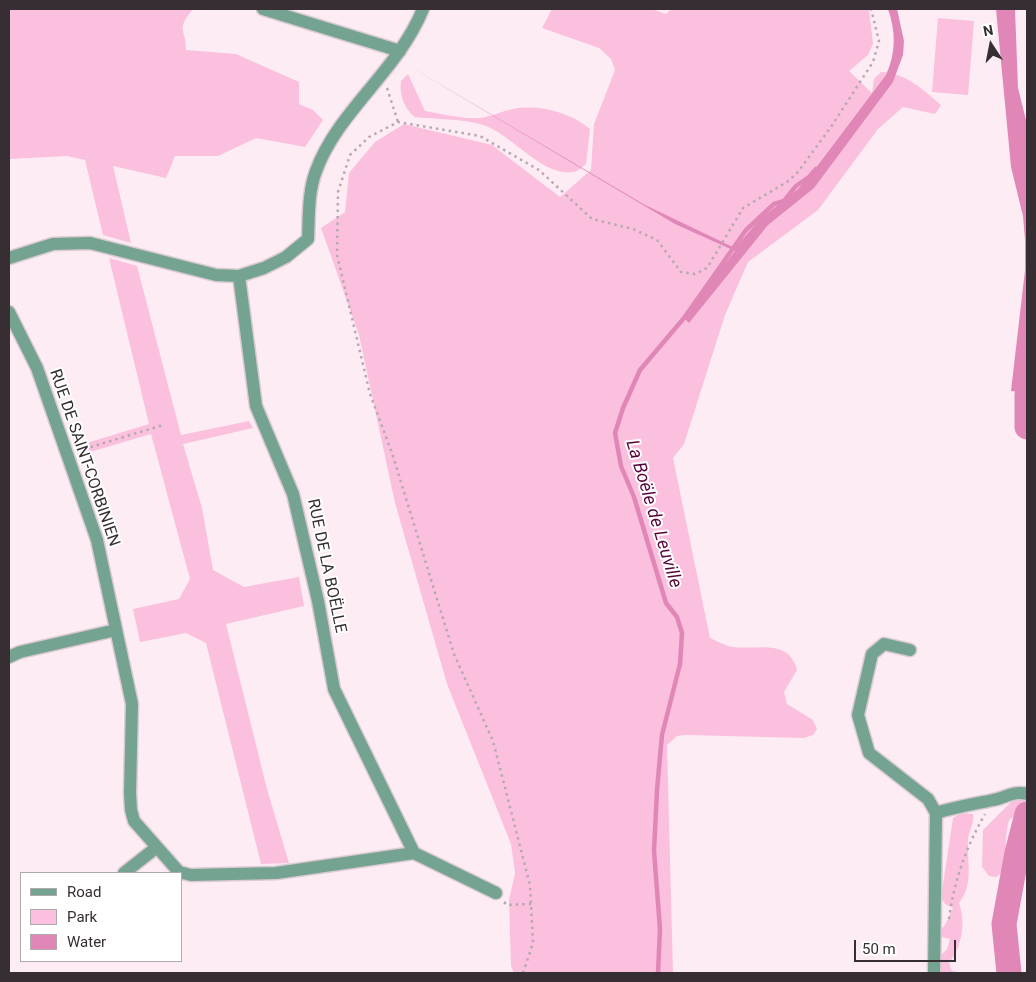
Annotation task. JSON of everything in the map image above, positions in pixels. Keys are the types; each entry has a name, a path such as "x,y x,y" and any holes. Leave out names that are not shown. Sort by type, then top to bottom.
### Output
{"street":[{"path":"263,9 400,51"},
{"path":"9,258 53,244 90,243 216,275 239,276 264,268 286,257 308,239 309,203 315,173 323,153 334,135 400,51 423,9"},
{"name":"RUE DE LA BOËLLE","path":"239,276 256,406 293,494 318,601 334,689 414,853"},
{"name":"RUE DE SAINT-CORBINIEN","path":"9,312 37,368 97,540 132,704 131,810 134,821 179,872"},
{"path":"9,657 20,652 116,630"},
{"path":"910,650 884,644 872,654 858,715 869,753 928,799 936,813 934,973"},
{"path":"936,813 967,804 996,800 1012,793 1026,793"},
{"path":"125,872 157,846"},
{"path":"414,853 496,893"},
{"name":"RUE DE SAINT-CORBINIEN","path":"182,873 191,875 276,872 414,853"}],"path":[{"path":"523,973 533,943 530,885 493,741 454,654 392,453 370,394 337,255 338,192 350,155 369,138 398,122 480,136 539,170 592,219 633,229 657,240 682,272 688,274 701,272 707,268 720,249 743,208 787,182 797,173 831,127 873,62 879,41 871,9"},
{"path":"377,82 388,88 398,122"},
{"path":"67,454 163,425"},
{"path":"948,921 952,895 970,840 989,807 996,800"},
{"path":"496,893 507,905 531,904"}],"green space":[{"path":"9,9 193,9 184,21 183,26 186,50 236,54 299,82 299,104 313,110 323,120 305,147 256,138 218,156 175,156 166,178 113,166 131,243 103,235 85,160 67,156 9,159"},
{"path":"552,9 652,9 666,14 671,9 869,9 873,44 868,55 849,71 872,93 874,79 881,72 898,75 906,78 941,105 935,114 903,107 878,129 818,210 748,262 725,315 684,444 673,458 710,638 724,645 743,648 762,647 780,649 787,653 793,660 797,670 784,692 787,704 813,720 817,729 813,735 804,738 685,735 677,736 667,745 673,973 514,973 511,966 509,900 515,873 511,844 447,684 395,503 359,335 321,228 345,212 349,173 375,142 404,124 492,145 560,197 591,170 594,124 615,70 611,59 599,48 542,28"},
{"path":"938,18 974,21 968,95 932,92"},
{"path":"408,74 425,111 458,117 479,118 513,109 533,108 554,111 573,118 590,129 586,164 575,172 561,172 549,168 503,136 480,124 415,117 405,106 401,91 401,81"},
{"path":"109,258 137,266 181,435 249,421 253,428 183,444 202,508 213,570 244,587 299,577 304,606 226,624 267,789 289,863 261,864 206,643 186,633 140,642 133,609 179,599 190,579 151,434 80,455 77,446 149,424"},
{"path":"1027,786 1027,809 1008,822 1005,870 996,877 989,876 982,867 983,830"},
{"path":"961,813 973,814 968,837 969,873 967,888 959,903 962,919 960,942 949,963 952,971 963,973 939,973 940,956 947,949 950,939 942,937 939,931 945,925 953,908 945,904 941,897 953,818"}],"water":[{"path":"888,9 897,9 904,41 903,55 893,82 814,188 768,225 689,323 684,318 686,312 735,251 675,224 399,60 645,205 735,248 760,219 797,190 809,177 886,75 892,59 894,42"},
{"path":"996,9 1015,9 1018,88 1027,124 1027,393 1011,391 1025,270 1025,240 1023,216 1011,167"}],"waterway":[{"name":"La Boële de Leuville","path":"658,973 660,929 654,851 657,790 662,735 680,664 682,633 677,617 666,603 634,497 621,466 615,433 623,408 640,370 684,318 746,230 774,204 784,201 796,186 809,177 816,169"},
{"path":"1027,395 1027,427"},
{"path":"1009,973 1004,924 1017,853 1027,814"}]}
